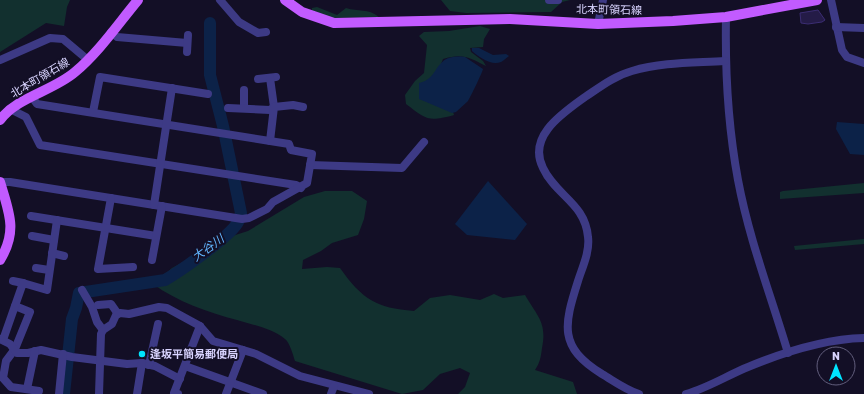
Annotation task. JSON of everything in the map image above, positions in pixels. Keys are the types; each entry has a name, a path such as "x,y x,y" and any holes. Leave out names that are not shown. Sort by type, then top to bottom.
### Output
{"main road":[{"name":"北本町領石線","path":"0,120 10,109 74,73 88,60 138,0"},
{"name":"北本町領石線","path":"285,0 302,12 334,23 510,19 598,24 726,17 817,0"},
{"path":"0,182 10,216 10,241 0,260"}],"street":[{"path":"220,0 239,22 258,33 266,32"},
{"path":"549,0 558,0"},
{"path":"598,24 603,0"},
{"path":"831,0 836,27 844,54 856,61 864,63"},
{"path":"726,17 725,61 732,144 738,181 788,352"},
{"path":"836,27 864,28"},
{"path":"111,32 117,37 188,39 187,52"},
{"path":"0,60 50,38 63,39 88,60"},
{"path":"640,394 620,385 586,364 576,353 570,342 568,329 570,308 587,254 589,241 584,218 550,180 543,168 540,146 544,135 551,124 567,110 613,78 633,70 655,66 725,61"},
{"path":"93,112 100,77 208,94"},
{"path":"258,79 273,78 274,107 270,141"},
{"path":"152,260 156,236 161,165 172,88"},
{"path":"244,90 244,108"},
{"path":"0,182 10,182 240,218 249,218 267,209 272,202 307,183 312,154 294,152 291,150 289,144 37,104 32,98"},
{"path":"228,108 270,110 274,107 293,105 303,107"},
{"path":"10,109 26,117 40,145 296,185 300,188"},
{"path":"310,165 402,168 424,142"},
{"path":"110,198 106,228 95,267 98,269 133,267"},
{"path":"31,216 156,236"},
{"path":"13,281 47,290 57,220"},
{"path":"32,236 54,240"},
{"path":"52,253 64,256"},
{"path":"36,268 49,270"},
{"path":"23,283 1,340 10,344 17,352 34,352 41,350 127,364 146,364 180,379"},
{"path":"83,293 92,308 97,322 103,330"},
{"path":"98,305 111,304 118,314"},
{"path":"15,306 30,312 15,350 6,361 3,378 11,387 39,391"},
{"path":"118,314 129,314 159,307 167,308 200,326 213,341 256,354 287,371 334,386 369,394"},
{"path":"99,394 101,334 103,330 112,324 118,314"},
{"path":"137,394 158,324"},
{"path":"178,394 174,393 200,326"},
{"path":"686,394 750,366 788,352 826,342 864,338"},
{"path":"226,394 243,350"},
{"path":"27,390 34,352"},
{"path":"59,394 67,355"},
{"path":"185,366 263,394"},
{"path":"331,394 334,386"}],"green space":[{"path":"0,0 70,0 67,7 64,26 46,23 0,52"},
{"path":"441,0 570,0 562,2 551,12 466,13 450,11"},
{"path":"317,7 337,15 346,8 371,12 379,17 327,18 312,12 312,8"},
{"path":"480,26 490,29 484,39 483,47 470,48 471,52 483,61 486,66 470,58 455,56 443,59 439,69 454,115 433,119 428,118 406,104 405,95 415,81 424,73 427,45 419,36 424,32 449,31"},
{"path":"864,183 864,193 780,199 780,192 783,191"},
{"path":"325,191 352,191 367,201 364,219 358,235 332,243 321,251 303,260 302,269 327,267 340,268 348,279 371,300 401,310 414,311 430,298 450,295 480,300 494,294 503,298 525,295 540,320 543,332 541,357 535,370 573,382 577,394 458,394 465,387 470,373 460,368 440,374 423,390 402,394 295,361 287,341 280,335 262,327 215,314 193,306 172,296 153,284 172,268 226,238 248,231 304,197"},
{"path":"864,239 864,244 795,250 794,246"}],"water":[{"path":"472,48 479,48 493,55 506,54 509,56 501,62 493,63 478,56 472,51"},
{"path":"454,57 465,57 483,69 468,101 465,104 456,112 452,113 419,99 419,83 426,81 431,77 442,62"},
{"path":"837,122 864,124 864,155 850,154 836,129"},
{"path":"488,181 527,224 515,240 467,235 455,224"}],"building":[{"path":"818,10 825,20 822,22 808,24 801,23 800,13"}],"waterway":[{"name":"大谷川","path":"64,394 72,319 79,293 165,280 181,270 226,236 238,221 241,213 223,126 210,75 210,23"}],"place":[{"name":"逢坂平簡易郵便局","path":"142,354"}]}
